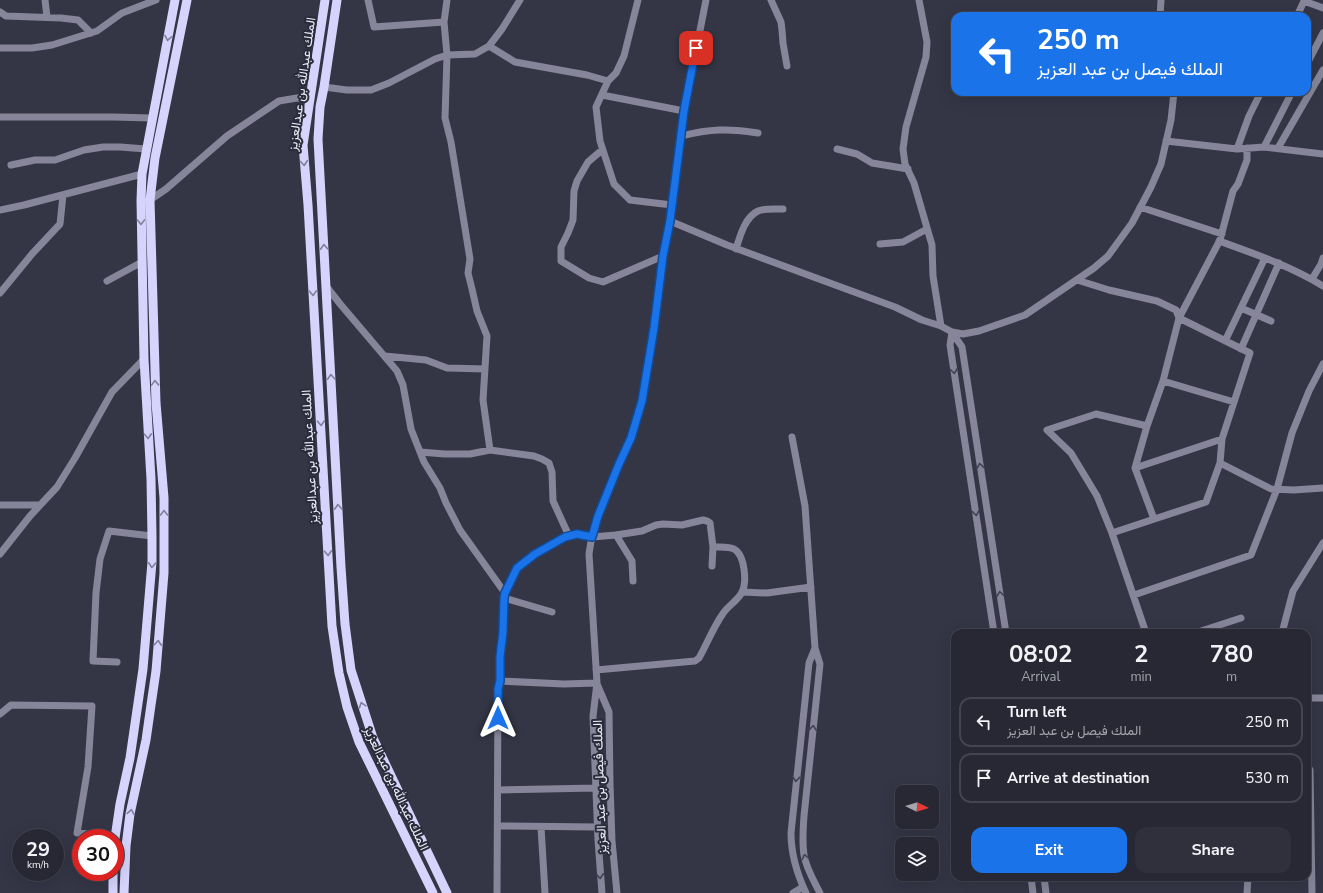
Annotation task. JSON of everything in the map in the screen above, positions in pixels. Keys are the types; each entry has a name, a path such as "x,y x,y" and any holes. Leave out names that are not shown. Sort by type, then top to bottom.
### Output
{"main road":[{"path":"124,893 126,846 130,814 146,740 156,671 164,573 164,505 156,403 145,200 142,174 175,0"},
{"path":"116,829 130,758 143,669 150,588 152,536 151,479 144,359 142,262 145,200 187,0"},
{"name":"الملك عبدالله بن عبدالعزيز","path":"325,0 303,145 309,212 332,626 339,673 347,707 359,742 433,893"},
{"name":"الملك عبدالله بن عبدالعزيز","path":"337,0 320,107 318,139 345,624 351,670 372,738 447,893"},
{"path":"143,669 156,671"},
{"path":"113,893 114,881"}],"street":[{"path":"45,0 47,17"},
{"path":"0,48 32,48 52,45 91,33 97,31 122,12 156,0"},
{"path":"368,0 374,27 444,22"},
{"path":"447,0 444,22 448,55 445,118 451,142 470,259 468,273 477,311 487,336 483,400 490,450"},
{"path":"324,87 347,90 371,90 390,83 435,59 448,55 475,54 489,46 502,29 520,0"},
{"path":"638,0 624,56 616,74 608,81 596,107 602,150 614,184 630,200 672,205"},
{"name":"الملك فيصل بن عبد العزيز","path":"602,893 597,827 593,716 597,683 589,554 598,516 631,438 642,401 654,328 663,256 670,221 684,111 706,0"},
{"path":"771,0 781,22 787,66"},
{"path":"919,0 927,42 926,57 906,127 903,149 905,164 914,183 932,245 933,276 941,326"},
{"path":"1160,12 1161,0"},
{"path":"1299,12 1304,1 1311,2 1323,8"},
{"path":"0,12 6,16 47,17 78,20 91,33"},
{"path":"1311,56 1323,33"},
{"path":"489,46 515,62 587,75 608,81"},
{"path":"1311,91 1323,70"},
{"path":"602,95 684,111"},
{"path":"670,221 736,249 895,307 952,332 963,334 979,331 1025,315 1077,280 1108,256 1132,223 1161,164 1171,120 1174,96"},
{"path":"1237,149 1249,116 1259,96"},
{"path":"1264,147 1290,96"},
{"path":"1278,148 1308,96"},
{"path":"145,200 166,189 227,136 279,101 297,98 310,99"},
{"path":"0,117 112,116 152,118"},
{"path":"681,136 705,130 733,129 758,133"},
{"path":"1166,142 1237,149 1264,147 1278,148 1323,154"},
{"path":"11,165 35,160 55,160 84,150 103,147 146,149"},
{"path":"1154,519 1135,468 1147,426 1163,381 1179,318 1220,238 1233,191 1238,184 1247,160 1247,148"},
{"path":"837,149 857,154 872,162 908,169"},
{"path":"602,150 588,162 577,181 574,191 573,220 561,247 561,261 589,278 603,282 663,256"},
{"path":"0,210 142,174"},
{"path":"0,293 32,254 60,224 63,195"},
{"path":"1140,207 1279,263 1323,286"},
{"path":"736,249 742,232 752,215 766,210 783,209"},
{"path":"880,244 903,242 927,229"},
{"path":"1225,341 1265,258"},
{"path":"1312,279 1323,258"},
{"path":"107,281 142,262"},
{"path":"1241,349 1279,263"},
{"path":"1077,280 1109,290 1157,301 1176,310 1179,318 1250,353 1222,439 1220,463 1206,502 1112,533"},
{"path":"326,286 397,371 403,384 411,429 424,462 440,488 460,530 504,595 552,612"},
{"path":"1241,308 1271,322"},
{"path":"952,332 950,345 993,629"},
{"path":"952,332 962,347 1005,629"},
{"path":"385,356 426,360 446,368 485,368"},
{"path":"0,554 40,505 57,487 112,392 144,359"},
{"path":"1134,595 1250,555 1277,489 1292,433 1309,390 1323,364"},
{"path":"1163,381 1234,402"},
{"path":"1145,629 1112,533 1097,496 1071,453 1047,430 1096,414 1147,426"},
{"path":"792,437 805,506 815,648 820,664 803,838 804,855 810,875 820,893"},
{"path":"1135,468 1222,439"},
{"path":"420,452 470,454 490,450 534,456 542,459 549,463 552,472 553,500 569,536"},
{"path":"1220,463 1271,489 1294,490 1323,488"},
{"path":"0,505 40,505"},
{"path":"497,893 498,689 500,681 504,595 517,568 535,554 569,536 577,534 592,537 616,535 642,531 656,525 682,525 704,520 710,523 713,547 712,566"},
{"path":"117,662 93,661 96,593 100,559 109,530 152,536"},
{"path":"616,535 632,560 633,581"},
{"path":"1283,629 1292,591 1323,543"},
{"path":"596,670 695,661 699,658 723,613 742,592 745,583 745,573 739,553 734,549 713,547"},
{"path":"742,592 767,593 811,587"},
{"path":"1207,629 1241,618"},
{"path":"793,893 805,890 800,880 791,848 791,833 809,663 815,648"},
{"path":"500,681 564,684 597,683"},
{"name":"الملك فيصل بن عبد العزيز","path":"597,683 609,712 612,841 617,893"},
{"path":"1311,698 1323,698"},
{"path":"0,714 11,705 92,706 88,767 78,829"},
{"path":"498,790 596,788"},
{"path":"498,826 597,827"},
{"path":"541,827 544,893"},
{"path":"1311,832 1312,893"},
{"path":"1032,881 1033,893"},
{"path":"1044,881 1046,893"},
{"path":"1247,893 1248,881"}],"route":[{"path":"498,718 498,689 500,681 500,657 505,593 517,568 535,554 565,537 577,534 592,537 598,516 631,438 642,401 654,328 663,256 670,221 684,111 696,48"}]}
